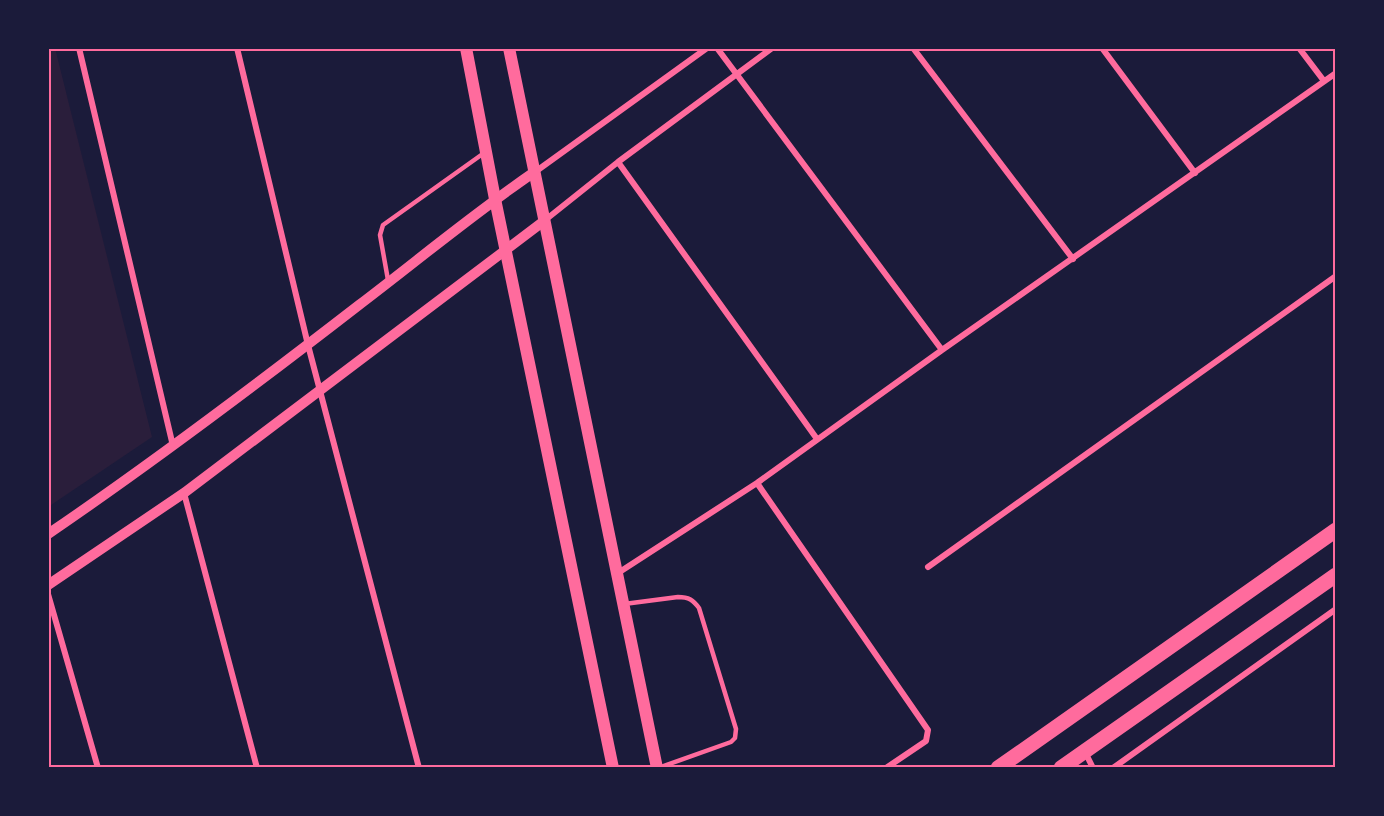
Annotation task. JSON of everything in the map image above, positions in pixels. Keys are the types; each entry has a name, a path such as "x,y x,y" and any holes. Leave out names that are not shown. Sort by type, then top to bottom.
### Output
{"main road":[{"path":"466,48 613,768"},
{"path":"509,48 533,174 657,768"},
{"path":"998,768 1336,530"},
{"path":"1061,768 1336,575"}],"street":[{"path":"79,48 173,446"},
{"path":"237,48 308,345 419,768"},
{"path":"48,534 173,446 308,345 495,199 707,48"},
{"path":"717,48 942,350"},
{"path":"48,585 184,493 544,221 618,162 772,48"},
{"path":"913,48 1073,259"},
{"path":"1102,48 1195,173"},
{"path":"1299,48 1324,81"},
{"path":"617,573 757,483 1336,73"},
{"path":"618,162 817,440"},
{"path":"928,567 1336,276"},
{"path":"757,483 928,730 926,741 886,768"},
{"path":"184,493 257,768"},
{"path":"48,594 98,768"},
{"path":"1113,768 1336,609"},
{"path":"1084,752 1093,768"}],"lane":[{"path":"389,283 380,235 383,225 486,151"},
{"path":"624,604 678,597 687,597 694,601 699,608 736,729 735,738 731,742 657,768"}],"shaded area":[{"path":"55,48 152,437 48,507 48,50"}]}
